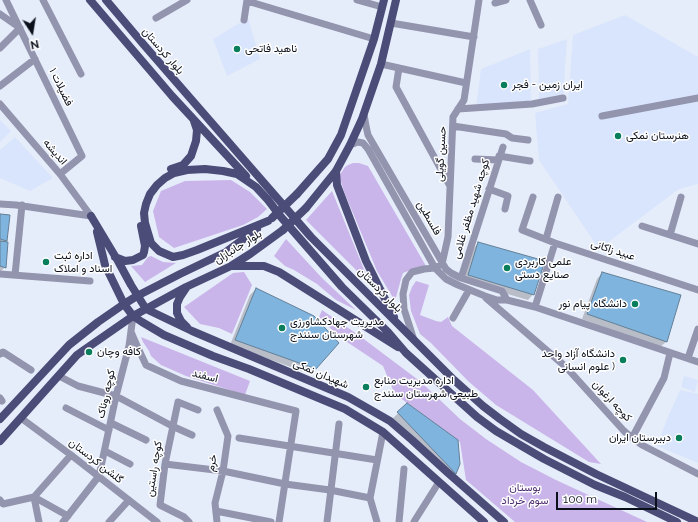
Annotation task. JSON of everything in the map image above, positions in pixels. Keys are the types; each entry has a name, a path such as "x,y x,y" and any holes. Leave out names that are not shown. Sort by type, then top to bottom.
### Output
{"main road":[{"name":"بلوار کردستان","path":"90,0 172,96 256,187 342,287 388,332 406,352 472,412 496,431 544,459 589,482 677,522"},
{"name":"بلوار کردستان","path":"106,0 148,51 311,237 416,343 483,406 521,434 569,461 698,522"},
{"name":"بلوار جانبازان","path":"0,441 77,355 108,332 146,308 231,266 250,254 283,230 306,208 336,172 364,114 382,64 396,0"},
{"name":"بلوار جانبازان","path":"0,419 70,345 98,322 138,296 226,252 270,220 297,194 328,159 341,134 374,39 383,4"},
{"path":"172,96 181,88"},
{"path":"105,265 108,258 112,257 125,261 133,260 143,255 145,246 140,214 141,204 152,183 161,175 182,165 191,156 198,130 193,119"},
{"name":"بلوار کردستان","path":"256,187 237,174 223,171 205,169 187,170 174,173 156,185 146,204 144,214 145,223 151,243 158,251 173,257 197,250 270,220"},
{"path":"336,172 337,185 366,261 397,323"},
{"name":"اندیشه","path":"91,216 146,308"},
{"name":"اندیشه","path":"91,216 98,233 105,265 124,304 133,316"},
{"path":"231,266 264,266 279,272 406,352"},
{"path":"186,287 177,304 177,313 181,321 192,332"},
{"name":"شهیدان نمکی","path":"146,308 192,332 348,397 390,422 504,522"},
{"name":"شهیدان نمکی","path":"133,316 164,335 345,409 383,432 484,522"}],"street":[{"name":"فضیلات ۱","path":"6,0 82,156 60,174"},
{"path":"43,0 81,74"},
{"path":"156,18 187,0"},
{"path":"244,20 247,0 374,39"},
{"path":"357,0 383,4"},
{"name":"حسین گویلی","path":"439,266 448,237 453,117 464,100 479,0"},
{"path":"495,3 506,0"},
{"path":"530,0 541,25"},
{"name":"فضیلات ۱","path":"0,14 20,28"},
{"path":"391,23 474,37"},
{"path":"0,48 20,28"},
{"path":"0,86 35,59"},
{"path":"382,64 466,83"},
{"path":"399,68 396,87 450,187"},
{"path":"458,109 532,104 563,98"},
{"path":"602,116 698,98"},
{"name":"اندیشه","path":"0,104 60,174 91,216"},
{"name":"فلسطین","path":"364,114 368,135 439,266 440,274 446,279 469,290 497,300 507,300 535,307 698,362"},
{"path":"453,126 506,134 512,138 528,140"},
{"name":"فلسطین","path":"350,145 363,142 439,266 446,269 451,274 461,278 502,291 507,300"},
{"name":"کوچه شهید مظفر غلامی","path":"461,278 498,158 503,147"},
{"path":"475,159 498,158 530,161"},
{"path":"489,189 508,196 505,208"},
{"path":"670,235 681,196"},
{"name":"عبید زاکانی","path":"533,197 522,230 555,243 698,290"},
{"path":"546,239 558,197"},
{"path":"0,204 22,205 91,216"},
{"path":"15,275 22,205"},
{"path":"642,226 698,244"},
{"path":"535,307 555,243"},
{"path":"416,343 404,309 403,294 406,280 412,272 439,266"},
{"path":"0,274 90,281"},
{"path":"453,318 469,290"},
{"name":"کوچه ارغوان","path":"485,296 566,368 632,438 642,445 698,474"},
{"path":"397,323 404,309"},
{"name":"کوچه روناک","path":"99,476 116,396 129,346 133,316"},
{"path":"688,358 698,329"},
{"name":"اسفند","path":"131,332 146,365 180,382 296,411 291,446"},
{"path":"0,354 3,352 31,370"},
{"path":"632,438 664,378 670,353"},
{"path":"59,376 78,386 116,396 192,435"},
{"name":"کوچه راستین","path":"189,522 184,517 160,505 165,464 178,402 198,410"},
{"path":"66,408 110,427 146,440"},
{"name":"خرم","path":"217,410 228,436 223,471 215,503 217,522"},
{"name":"گلشن کردستان","path":"21,418 99,476 129,500 148,519 157,522"},
{"path":"327,522 339,424"},
{"path":"377,522 370,498 383,432"},
{"path":"238,438 377,460"},
{"path":"279,522 291,446"},
{"path":"105,451 130,464"},
{"path":"0,500 3,504 34,497 71,455"},
{"path":"165,464 223,471 285,484 330,490 370,498"},
{"path":"399,522 404,469"},
{"path":"34,497 66,519 99,476"},
{"path":"414,522 439,482"},
{"path":"34,497 39,522"},
{"path":"109,522 129,500"},
{"path":"216,511 257,521 270,522"}],"shaded area":[{"name":"هنرستان نمکی","path":"625,15 698,57 698,184 679,189 599,249 539,160 535,113 568,104 573,35"},
{"name":"ناهید فاتحی","path":"248,18 260,59 227,76 213,39"},
{"path":"567,39 563,98 539,101 538,49"},
{"name":"ایران زمین - فجر","path":"530,49 531,101 476,107 481,69"},
{"path":"0,120 11,131 0,142"},
{"path":"15,137 53,178 30,191 0,178 0,150"},
{"path":"684,376 698,380 695,392 681,387"},
{"path":"680,390 698,394 698,463 657,446"}],"green space":[{"path":"353,163 368,166 426,266 403,273 395,301 377,271 339,176 345,167"},
{"path":"231,180 250,192 267,209 258,217 243,225 174,248 159,237 153,211 161,191 185,181"},
{"path":"332,191 370,284 306,220"},
{"path":"286,239 322,278 356,310 336,300 317,284 285,266 274,256"},
{"path":"151,256 163,262 176,263 145,282 131,266 142,265 148,257"},
{"path":"244,272 252,285 232,334 219,328 200,324 184,307 233,273"},
{"path":"416,281 429,285 420,315 441,322 448,317 452,326 533,390 601,464 589,462 496,405 468,381 431,343 420,334 411,311 409,295"},
{"name":"بوستان سوم خرداد","path":"322,310 421,382 460,419 486,439 521,462 556,480 647,522 515,522 466,480 460,442 399,397 393,390 383,366 338,336 319,317"},
{"path":"141,337 250,381 245,395 186,376 161,365 151,356"}],"building":[{"path":"0,214 10,215 7,241 0,239"},
{"path":"0,241 8,242 6,268 0,266"},
{"name":"علمی کاربردی صنایع دستی","path":"478,242 545,261 534,295 468,275"},
{"name":"دانشگاه پیام نور","path":"602,272 681,295 667,342 587,314"},
{"name":"مدیریت جهادکشاورزی شهرستان سنندج","path":"256,288 314,316 339,343 316,369 235,340"},
{"path":"407,403 458,440 460,464 456,474 397,412"}],"place":[{"name":"ناهید فاتحی","path":"237,49"},
{"name":"ایران زمین - فجر","path":"504,85"},
{"name":"هنرستان نمکی","path":"618,136"},
{"name":"اداره ثبت اسناد و املاک","path":"46,262"},
{"name":"علمی کاربردی صنایع دستی","path":"507,268"},
{"name":"دانشگاه پیام نور","path":"635,304"},
{"name":"مدیریت جهادکشاورزی شهرستان سنندج","path":"282,328"},
{"name":"کافه وچان","path":"89,352"},
{"name":"دانشگاه آزاد واحد علوم انسانی )","path":"623,360"},
{"name":"اداره مدیریت منابع طبیعی شهرستان سنندج","path":"366,387"},
{"name":"دبیرستان ایران","path":"679,438"}]}
